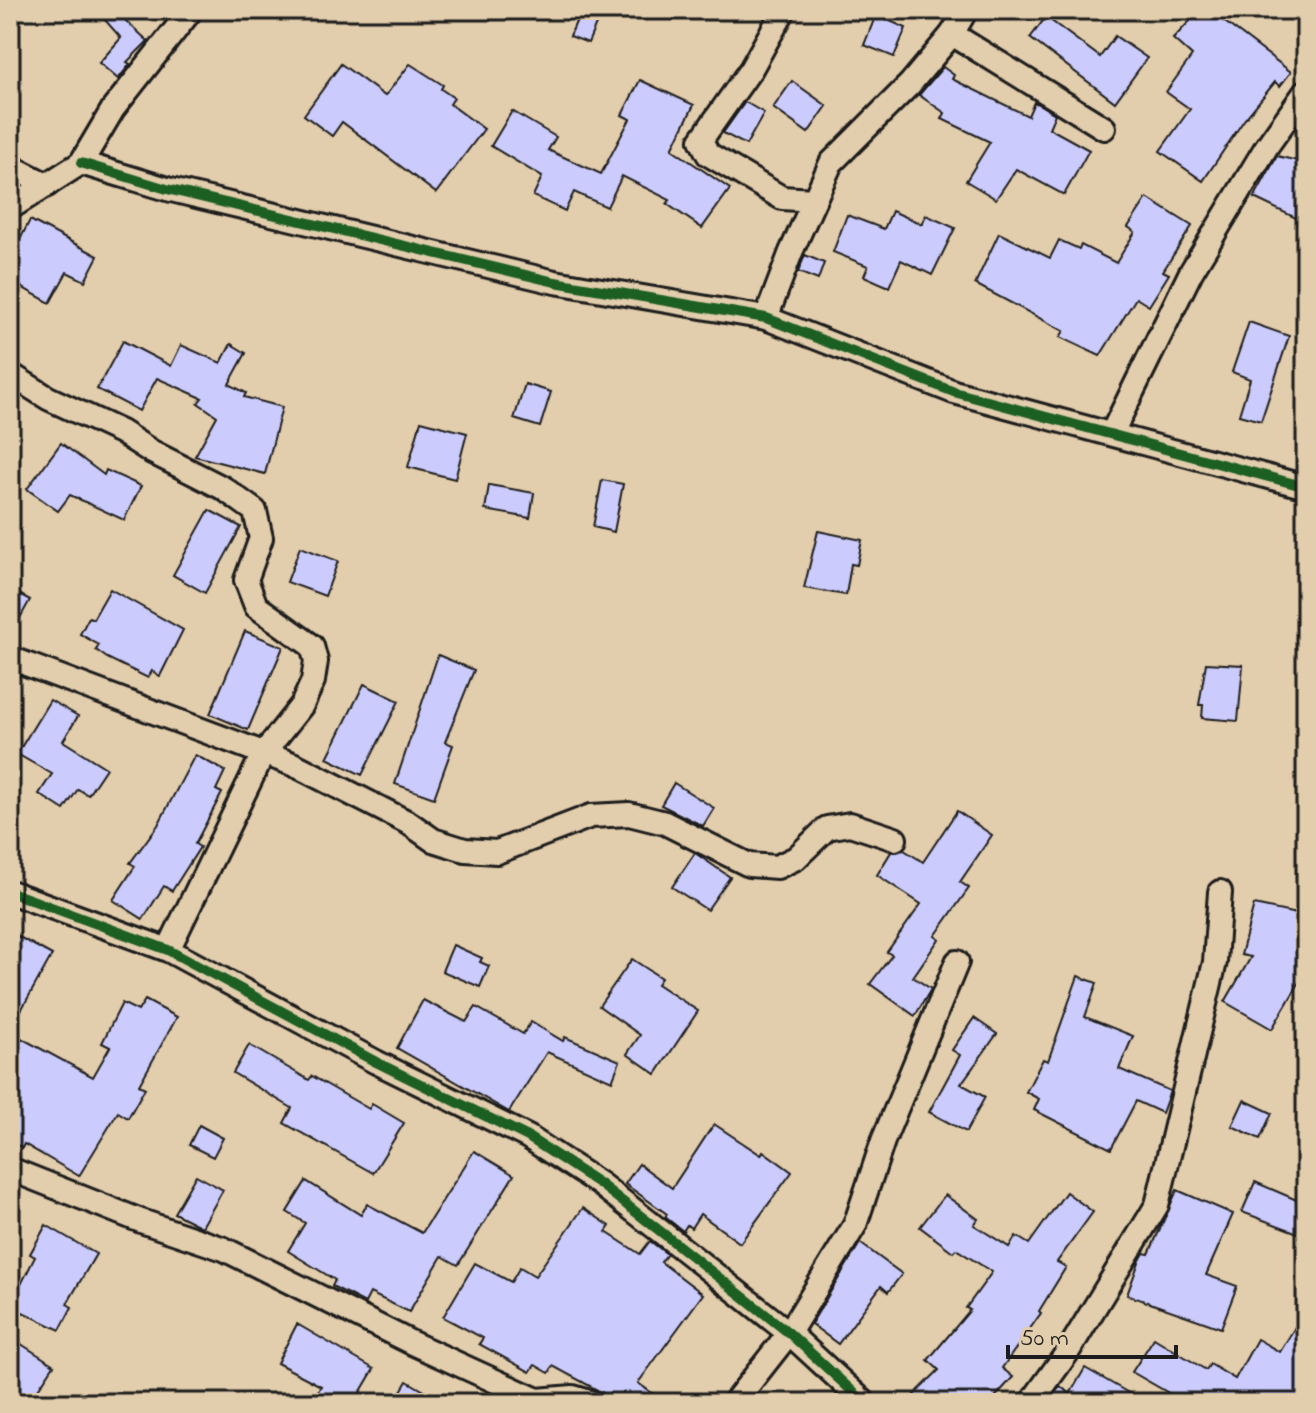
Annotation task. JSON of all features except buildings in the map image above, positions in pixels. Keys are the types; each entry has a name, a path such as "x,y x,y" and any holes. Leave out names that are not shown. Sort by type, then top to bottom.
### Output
{"street":[{"path":"10,208 81,163 113,109 191,10"},
{"path":"784,10 751,69 701,140 708,154 782,198 814,200"},
{"path":"766,318 831,163 844,146 910,84 952,34 966,10"},
{"path":"952,34 1104,128"},
{"path":"1112,433 1191,272 1267,146 1306,91"},
{"path":"81,163 167,189 555,282 766,318 954,392 1306,487"},
{"path":"10,166 47,185"},
{"path":"10,374 48,398 121,432 152,452 223,488 255,511 261,538 246,580 256,606 312,646 316,661 313,681 302,705 263,754 168,950"},
{"path":"10,658 295,765 409,823 433,840 465,850 497,852 591,816 629,814 665,823 749,865 777,867 796,858 827,828 850,824 895,839"},
{"path":"10,892 168,950 376,1062 528,1137 600,1184 789,1333 865,1403"},
{"path":"1031,1403 1067,1353 1157,1205 1215,962 1220,892"},
{"path":"734,1403 789,1333 855,1225 883,1141 957,962"},
{"path":"10,1169 141,1221 224,1249 412,1343 537,1400 573,1397 593,1403"}],"cycle path":[{"path":"81,163 167,189 555,282 766,318 954,392 1306,487"},
{"path":"10,892 168,950 376,1062 528,1137 600,1184 674,1242 789,1333 865,1403"}]}
